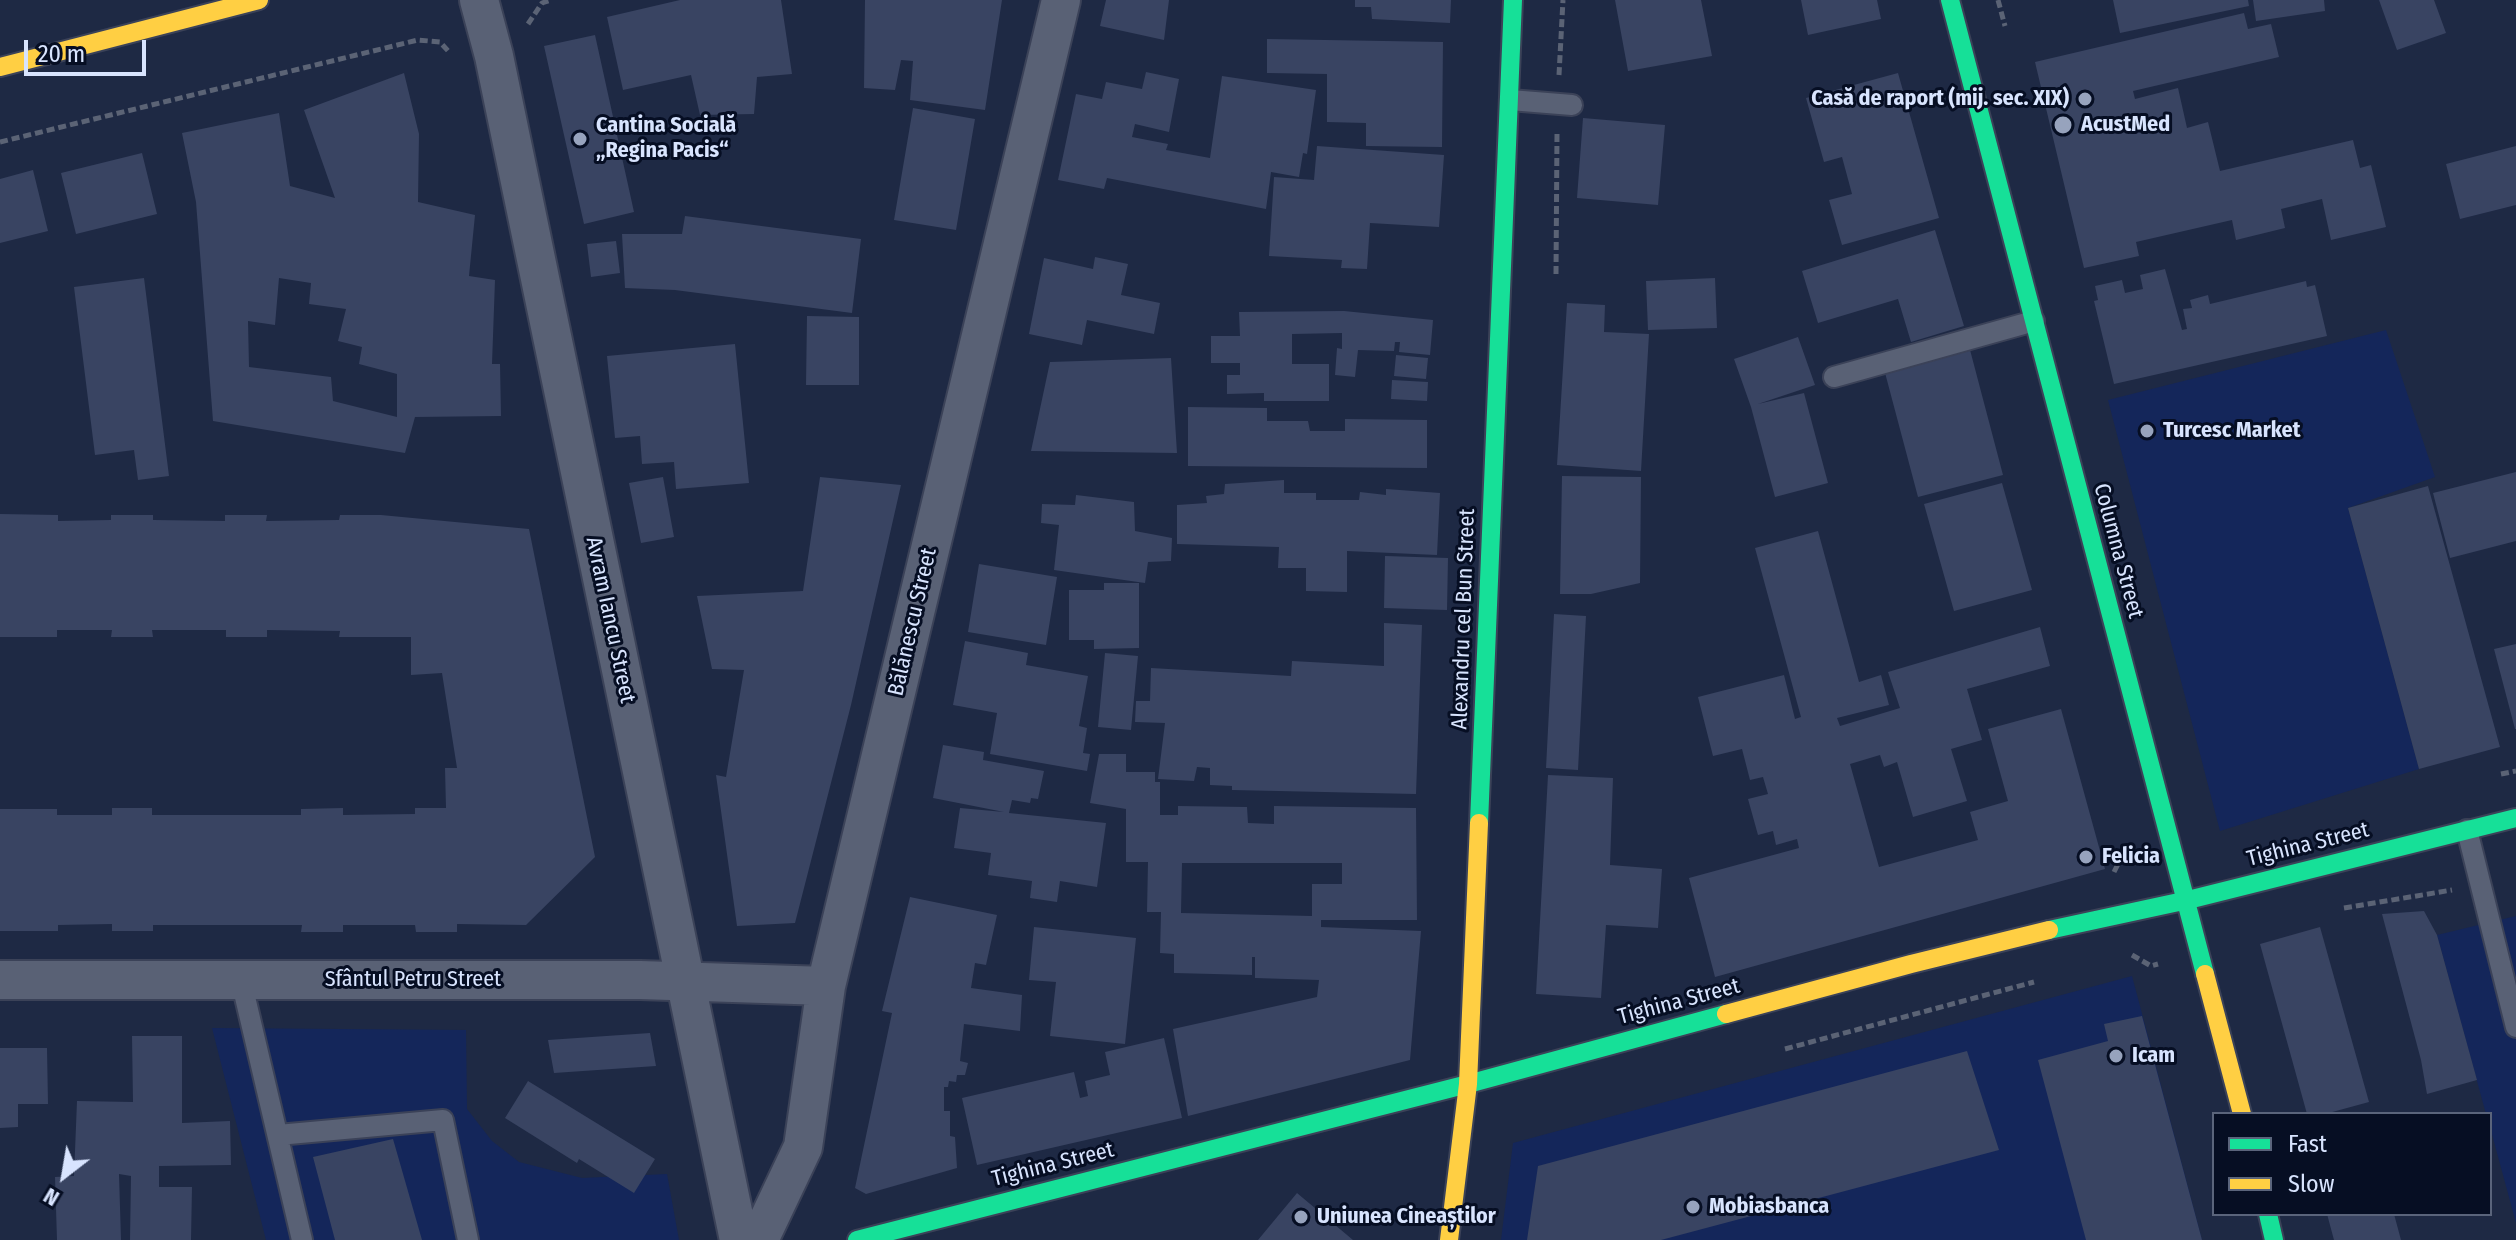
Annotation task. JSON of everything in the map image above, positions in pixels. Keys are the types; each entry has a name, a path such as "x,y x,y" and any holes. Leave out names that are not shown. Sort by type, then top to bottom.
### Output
{"street":[{"path":"0,67 259,0"},
{"name":"Avram Iancu Street","path":"479,0 494,56 739,1240"},
{"name":"Bălănescu Street","path":"759,1240 803,1147 826,986 1061,0"},
{"name":"Alexandru cel Bun Street","path":"1449,1240 1468,1084 1513,0"},
{"name":"Columna Street","path":"1950,0 2242,1112"},
{"path":"0,47 54,53"},
{"name":"Tighina Street","path":"857,1240 1468,1084 1911,964 2188,900 2516,818"},
{"name":"Sfântul Petru Street","path":"0,980 684,981 826,986"},
{"path":"2268,1216 2274,1240"}],"lane":[{"path":"1510,100 1572,105"},
{"path":"1834,377 2034,321"},
{"path":"2467,830 2516,1027"},
{"path":"241,980 302,1240"},
{"path":"278,1135 443,1120 468,1240"}],"path":[{"path":"528,36 528,23 542,3 551,0"},
{"path":"0,142 418,40 440,42 451,53"},
{"path":"2340,909 2480,885"},
{"path":"2119,959 2134,955 2151,966 2201,949"},
{"path":"1785,1049 2043,979"}],"shaded area":[{"path":"2386,330 2435,477 2348,508 2419,769 2220,831 2108,400"},
{"path":"2516,916 2516,1223 2492,1134 2492,1112 2485,1112 2437,935"},
{"name":"Icam","path":"2132,976 2202,1240 1501,1240 1513,1143"},
{"path":"212,1028 466,1030 467,1109 492,1141 519,1162 582,1178 667,1174 679,1240 266,1240"}],"building":[{"path":"680,0 781,0 792,74 757,77 754,114 700,115 691,75 623,90 607,17"},
{"path":"865,0 1002,0 985,110 910,100 913,61 901,60 895,90 864,88"},
{"path":"1106,0 1169,0 1164,40 1100,26"},
{"path":"1355,0 1451,0 1450,23 1372,19 1371,7 1355,7"},
{"path":"1615,0 1701,0 1712,56 1628,71"},
{"path":"1801,0 1877,0 1881,19 1808,35"},
{"path":"2113,0 2248,0 2249,6 2120,33"},
{"path":"2253,0 2324,0 2325,11 2256,21"},
{"path":"2379,0 2434,0 2446,33 2397,50"},
{"path":"2244,13 2248,29 2271,24 2279,57 2133,91 2135,99 2178,88 2187,128 2208,122 2220,171 2353,140 2360,168 2371,165 2386,227 2331,240 2322,199 2281,209 2285,228 2236,240 2232,220 2136,242 2139,256 2084,268 2035,62"},
{"path":"595,35 634,212 584,224 544,46"},
{"path":"1267,39 1443,42 1442,147 1366,146 1366,123 1327,122 1327,74 1267,73"},
{"path":"1146,72 1179,79 1169,132 1135,124 1132,137 1168,144 1166,150 1210,158 1222,76 1316,90 1307,154 1303,153 1299,177 1271,172 1266,209 1107,178 1104,189 1058,180 1076,94 1102,99 1106,82 1142,89"},
{"path":"404,73 419,134 418,202 475,215 469,276 495,280 492,364 500,364 501,416 415,417 405,453 213,421 196,202 182,133 279,113 290,186 335,198 304,110","holes":["279,278 311,283 309,304 346,309 338,341 362,347 359,364 397,374 397,417 333,401 331,377 249,367 248,321 275,325"]},
{"path":"1898,73 1939,218 1842,245 1829,200 1852,194 1842,157 1824,162 1806,98"},
{"path":"913,108 975,119 956,230 894,220"},
{"path":"1583,118 1665,125 1658,205 1577,198"},
{"path":"1317,146 1444,155 1439,227 1370,223 1367,269 1341,268 1342,260 1269,256 1274,177 1314,180"},
{"path":"2516,146 2516,205 2460,219 2446,164"},
{"path":"142,153 157,214 76,234 61,173"},
{"path":"33,170 48,231 0,243 0,179"},
{"path":"685,216 861,239 852,313 675,290 625,288 622,234 682,234"},
{"path":"1935,230 1964,326 1911,342 1898,299 1818,323 1802,271"},
{"path":"616,241 620,273 591,277 587,244"},
{"path":"1095,257 1128,264 1121,295 1160,303 1154,334 1087,320 1082,345 1029,334 1044,258 1093,269"},
{"path":"2165,269 2182,330 2187,329 2183,309 2192,308 2190,300 2208,295 2210,304 2306,281 2307,287 2315,285 2327,336 2114,384 2094,301 2098,300 2095,286 2122,280 2125,293 2143,289 2140,275"},
{"path":"144,278 169,476 138,480 134,450 95,455 74,287"},
{"path":"1715,278 1717,328 1648,330 1646,281"},
{"path":"1567,303 1605,305 1604,332 1649,334 1641,471 1557,465"},
{"path":"1344,311 1433,320 1430,355 1399,352 1400,342 1395,342 1394,351 1358,350 1355,377 1335,375 1337,348 1342,349 1342,333 1292,334 1292,364 1329,364 1329,401 1264,401 1264,393 1227,394 1227,375 1240,375 1240,363 1211,363 1211,336 1240,336 1239,312"},
{"path":"807,316 859,317 859,385 806,385"},
{"path":"1798,337 1815,385 1758,404 1804,393 1828,483 1775,497 1751,407 1734,359"},
{"path":"735,344 749,483 676,489 674,462 642,464 640,436 615,438 607,356"},
{"path":"1969,346 2003,475 1918,497 1884,369"},
{"path":"1396,355 1428,358 1426,379 1394,376"},
{"path":"1171,358 1177,453 1031,451 1050,362"},
{"path":"1392,380 1428,382 1427,401 1391,399"},
{"path":"1188,407 1267,408 1267,421 1308,421 1310,431 1345,431 1345,419 1427,420 1427,468 1188,466"},
{"path":"2516,472 2516,541 2450,558 2433,493"},
{"path":"1562,476 1641,477 1640,583 1591,594 1560,594"},
{"path":"663,477 674,537 641,543 629,483"},
{"path":"820,477 901,485 851,705 795,923 737,926 716,775 726,777 744,670 712,669 697,596 803,591"},
{"path":"1284,480 1284,493 1316,493 1316,500 1359,500 1360,492 1386,495 1386,489 1440,493 1437,555 1347,551 1347,592 1306,591 1306,568 1278,568 1279,547 1177,544 1177,505 1207,503 1206,496 1224,494 1225,484"},
{"path":"2002,483 2032,590 1954,611 1924,504"},
{"path":"2428,486 2500,747 2419,769 2348,508"},
{"path":"1076,495 1134,502 1135,531 1172,538 1171,561 1148,562 1145,583 1054,570 1059,525 1041,523 1042,504 1075,505"},
{"path":"0,514 58,515 58,521 111,520 111,515 153,515 153,520 225,521 225,515 267,515 266,521 339,520 340,515 381,515 529,529 595,857 526,925 457,924 457,932 416,932 415,925 343,925 343,932 301,932 302,925 153,925 153,931 112,931 112,924 58,925 58,931 0,931 0,809 57,809 57,815 112,815 112,808 152,808 152,815 301,815 301,809 343,808 343,815 415,814 415,808 446,808 445,768 457,768 442,673 411,675 411,637 339,637 340,631 267,630 267,637 226,637 226,630 152,630 153,637 111,637 112,630 57,630 57,637 0,637"},
{"path":"1818,531 1859,682 1881,675 1889,705 1837,718 1840,726 1900,708 1888,672 2040,627 2050,666 1967,689 1982,740 1951,749 1967,801 1913,817 1897,762 1884,767 1880,755 1850,764 1879,867 1978,840 1970,812 2008,801 1988,729 2061,709 2105,869 1715,977 1689,878 1799,848 1797,839 1776,845 1773,831 1758,835 1748,799 1768,794 1763,777 1750,780 1742,749 1713,756 1698,697 1784,675 1795,719 1801,717 1755,548"},
{"path":"1385,556 1448,558 1447,610 1384,608"},
{"path":"979,564 1057,577 1046,645 968,632"},
{"path":"1104,583 1139,583 1139,648 1094,649 1094,640 1069,640 1069,590 1104,590"},
{"path":"1554,614 1586,616 1578,770 1546,768"},
{"path":"1384,623 1422,625 1416,794 1232,790 1232,786 1210,785 1210,768 1197,767 1194,781 1158,779 1165,723 1135,722 1136,701 1150,701 1151,668 1291,676 1292,661 1384,666"},
{"path":"965,641 1028,653 1026,665 1088,676 1079,726 1087,728 1083,753 1090,754 1087,771 990,754 997,713 953,705"},
{"path":"2516,644 2516,729 2515,729 2494,649"},
{"path":"1105,653 1138,656 1131,730 1098,727"},
{"path":"943,745 984,752 983,760 1044,771 1038,799 1031,798 1030,803 1012,800 1009,813 1106,823 1097,887 1060,881 1057,902 1030,898 1032,881 988,875 991,853 954,848 960,808 1004,812 933,798"},
{"path":"1099,754 1126,754 1126,772 1155,772 1155,782 1160,782 1160,815 1178,815 1178,806 1247,807 1248,823 1274,824 1274,806 1416,808 1417,920 1321,920 1321,927 1421,931 1410,1060 1188,1116 1173,1029 1317,997 1319,980 1255,978 1255,957 1252,957 1252,975 1174,973 1174,954 1160,953 1161,912 1147,912 1148,862 1126,862 1126,809 1090,803","holes":["1182,863 1342,863 1342,884 1312,884 1312,916 1181,913"]},
{"path":"1548,775 1613,778 1610,865 1662,869 1658,928 1606,925 1601,998 1536,994"},
{"path":"910,897 997,915 986,965 975,963 971,988 1022,995 1020,1031 964,1024 960,1061 968,1063 965,1075 957,1075 956,1082 949,1081 948,1087 944,1087 944,1111 950,1111 950,1136 955,1137 957,1168 866,1194 855,1188 892,1013 882,1011"},
{"path":"2424,911 2437,935 2477,1080 2427,1094 2421,1060 2382,914"},
{"path":"1034,927 1136,938 1125,1044 1050,1036 1056,982 1029,980"},
{"path":"2320,927 2369,1102 2332,1112 2306,1112 2260,944"},
{"path":"2142,1016 2202,1240 2086,1240 2038,1060 2108,1041 2104,1024"},
{"path":"650,1033 656,1066 554,1073 548,1040"},
{"path":"132,1036 182,1036 182,1123 230,1121 231,1165 159,1166 159,1187 192,1187 191,1240 130,1240 131,1176 119,1174 121,1240 57,1240 55,1177 74,1176 77,1101 133,1102"},
{"path":"1164,1038 1182,1118 977,1165 962,1098 1074,1072 1080,1098 1088,1096 1085,1081 1110,1075 1105,1052"},
{"path":"0,1048 47,1048 48,1104 18,1104 18,1127 0,1128"},
{"path":"1967,1051 1999,1150 1661,1240 1527,1240 1538,1166"},
{"path":"528,1081 655,1159 634,1193 579,1159 577,1163 505,1118"},
{"path":"393,1139 422,1240 335,1240 313,1157"},
{"name":"Uniunea Cineaștilor","path":"1297,1193 1353,1240 1258,1240"},
{"path":"2328,1216 2395,1216 2401,1240 2334,1240"}],"traffic: fast":[{"path":"1479,823 1513,0"},
{"path":"1950,0 2205,974"},
{"path":"2049,930 2188,900 2516,818"},
{"path":"857,1240 1468,1084 1726,1014"},
{"path":"2268,1216 2274,1240"}],"traffic: slow":[{"path":"0,67 259,0"},
{"path":"1449,1240 1468,1084 1479,823"},
{"path":"1726,1014 2049,930"},
{"path":"2205,974 2241,1112"}],"place":[{"name":"Casă de raport (mij. sec. XIX)","path":"2085,99"},
{"name":"AcustMed","path":"2063,125"},
{"name":"Cantina Socială „Regina Pacis“","path":"580,139"},
{"name":"Turcesc Market","path":"2147,431"},
{"name":"Felicia","path":"2086,857"},
{"name":"Icam","path":"2116,1056"},
{"name":"Mobiasbanca","path":"1693,1207"},
{"name":"Uniunea Cineaștilor","path":"1301,1217"}]}
